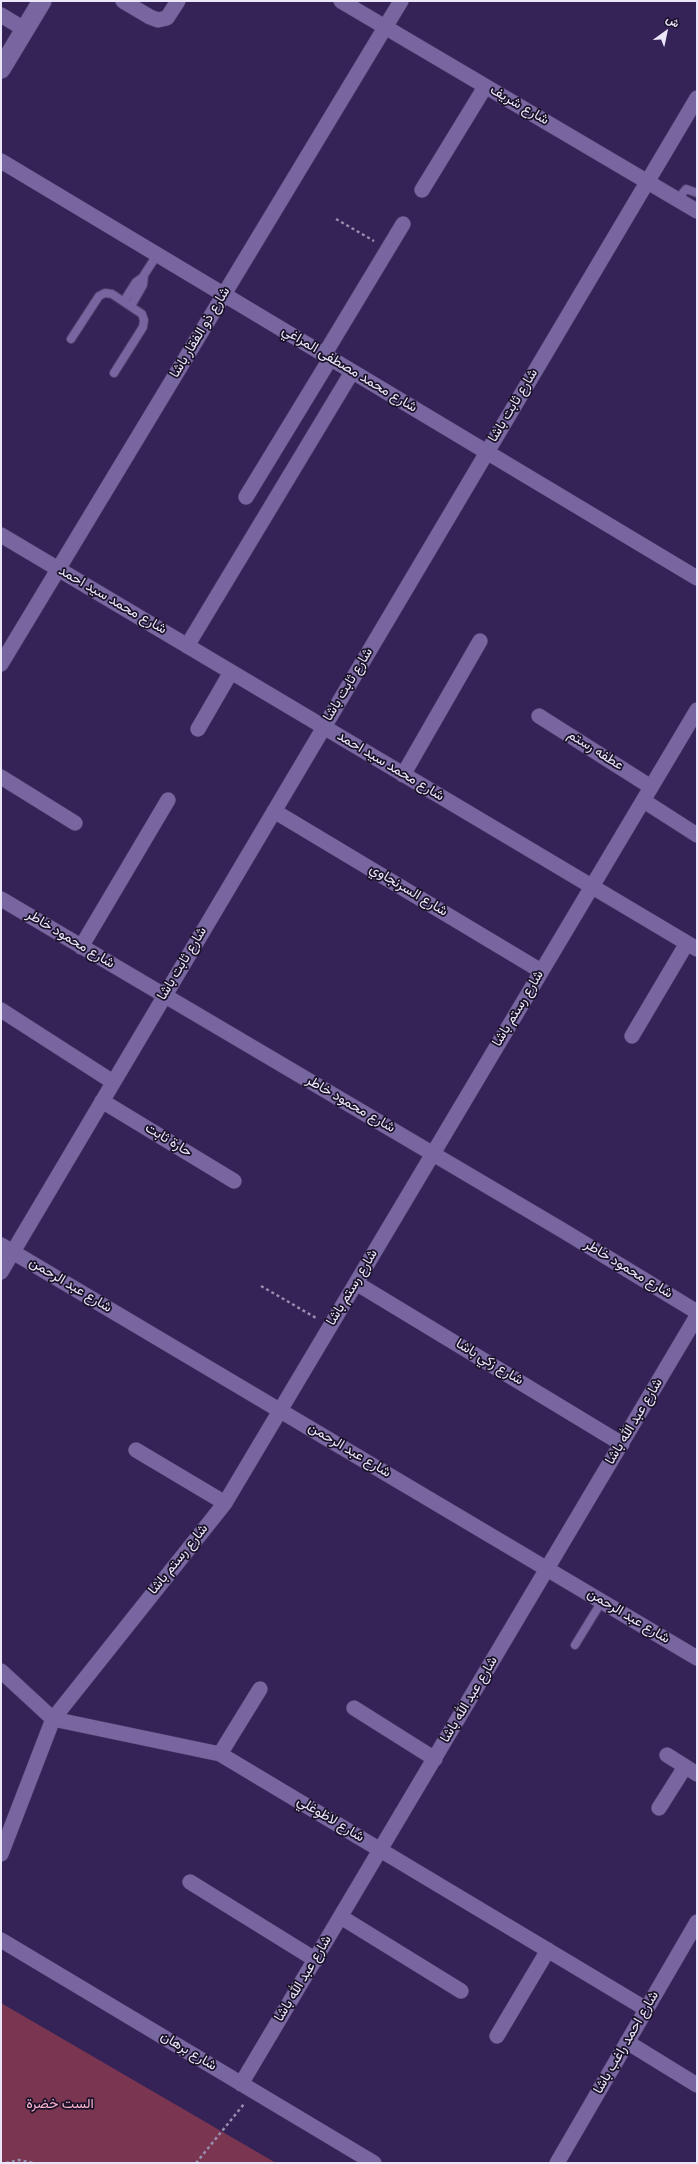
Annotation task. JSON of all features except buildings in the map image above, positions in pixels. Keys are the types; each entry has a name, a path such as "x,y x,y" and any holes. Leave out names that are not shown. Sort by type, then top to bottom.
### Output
{"street":[{"path":"1,69 42,1"},
{"path":"124,1 150,17 158,20 167,18 178,1"},
{"name":"شارع شريف","path":"342,1 485,87 697,211"},
{"name":"شارع ذو الفقار باشا","path":"2,661 401,1"},
{"path":"1,15 24,29"},
{"path":"422,190 485,87"},
{"name":"شارع ثابت باشا","path":"1,1272 7,1248 102,1101 697,98"},
{"name":"شارع محمد مصطفى المراغي","path":"1,161 697,578"},
{"path":"246,497 403,224"},
{"path":"187,646 352,372"},
{"name":"شارع محمد سيد احمد","path":"1,535 323,728 692,946"},
{"path":"403,775 480,641"},
{"path":"198,729 230,672"},
{"name":"شارع رستم باشا","path":"1,1854 53,1719 226,1503 697,710"},
{"name":"عطفه رستم","path":"539,716 651,787"},
{"path":"1,777 75,823"},
{"path":"81,946 168,800"},
{"path":"644,801 697,835"},
{"name":"شارع السرنجاوي","path":"274,811 542,971"},
{"name":"شارع محمود خاطر","path":"1,899 697,1312"},
{"path":"632,1036 692,946"},
{"path":"1,1010 113,1082"},
{"name":"حارة ثابت","path":"102,1101 234,1180"},
{"name":"شارع عبد الرحمن","path":"7,1248 697,1658"},
{"name":"شارع زكي باشا","path":"356,1283 622,1444"},
{"name":"شارع عبد الله باشا","path":"248,2087 316,1960 341,1917 697,1316"},
{"path":"136,1450 226,1503"},
{"path":"1,1671 53,1719"},
{"path":"220,1754 260,1689"},
{"path":"354,1708 435,1759"},
{"name":"شارع لاظوغلي","path":"53,1719 220,1754 646,2009"},
{"path":"659,1808 691,1771 667,1755"},
{"path":"190,1882 316,1960"},
{"path":"341,1917 461,1991"},
{"name":"شارع احمد راغب باشا","path":"557,2163 697,1922"},
{"name":"شارع برهان","path":"1,1940 374,2163"},
{"path":"497,2036 548,1950"},
{"path":"627,2042 697,2085"}],"lane":[{"path":"678,199 686,189 697,193"},
{"path":"127,304 136,282 143,277 157,255"},
{"path":"71,339 98,296 105,293 112,294 142,314 144,320 143,327 114,373"},
{"path":"575,1645 602,1601"}],"path":[{"path":"336,219 389,250"},
{"path":"261,1286 330,1327"},
{"path":"196,2163 248,2087"},
{"path":"6,2163 19,2160 34,2163"}],"green space":[{"name":"الست خضرة","path":"1,2003 276,2163 1,2163"}]}
